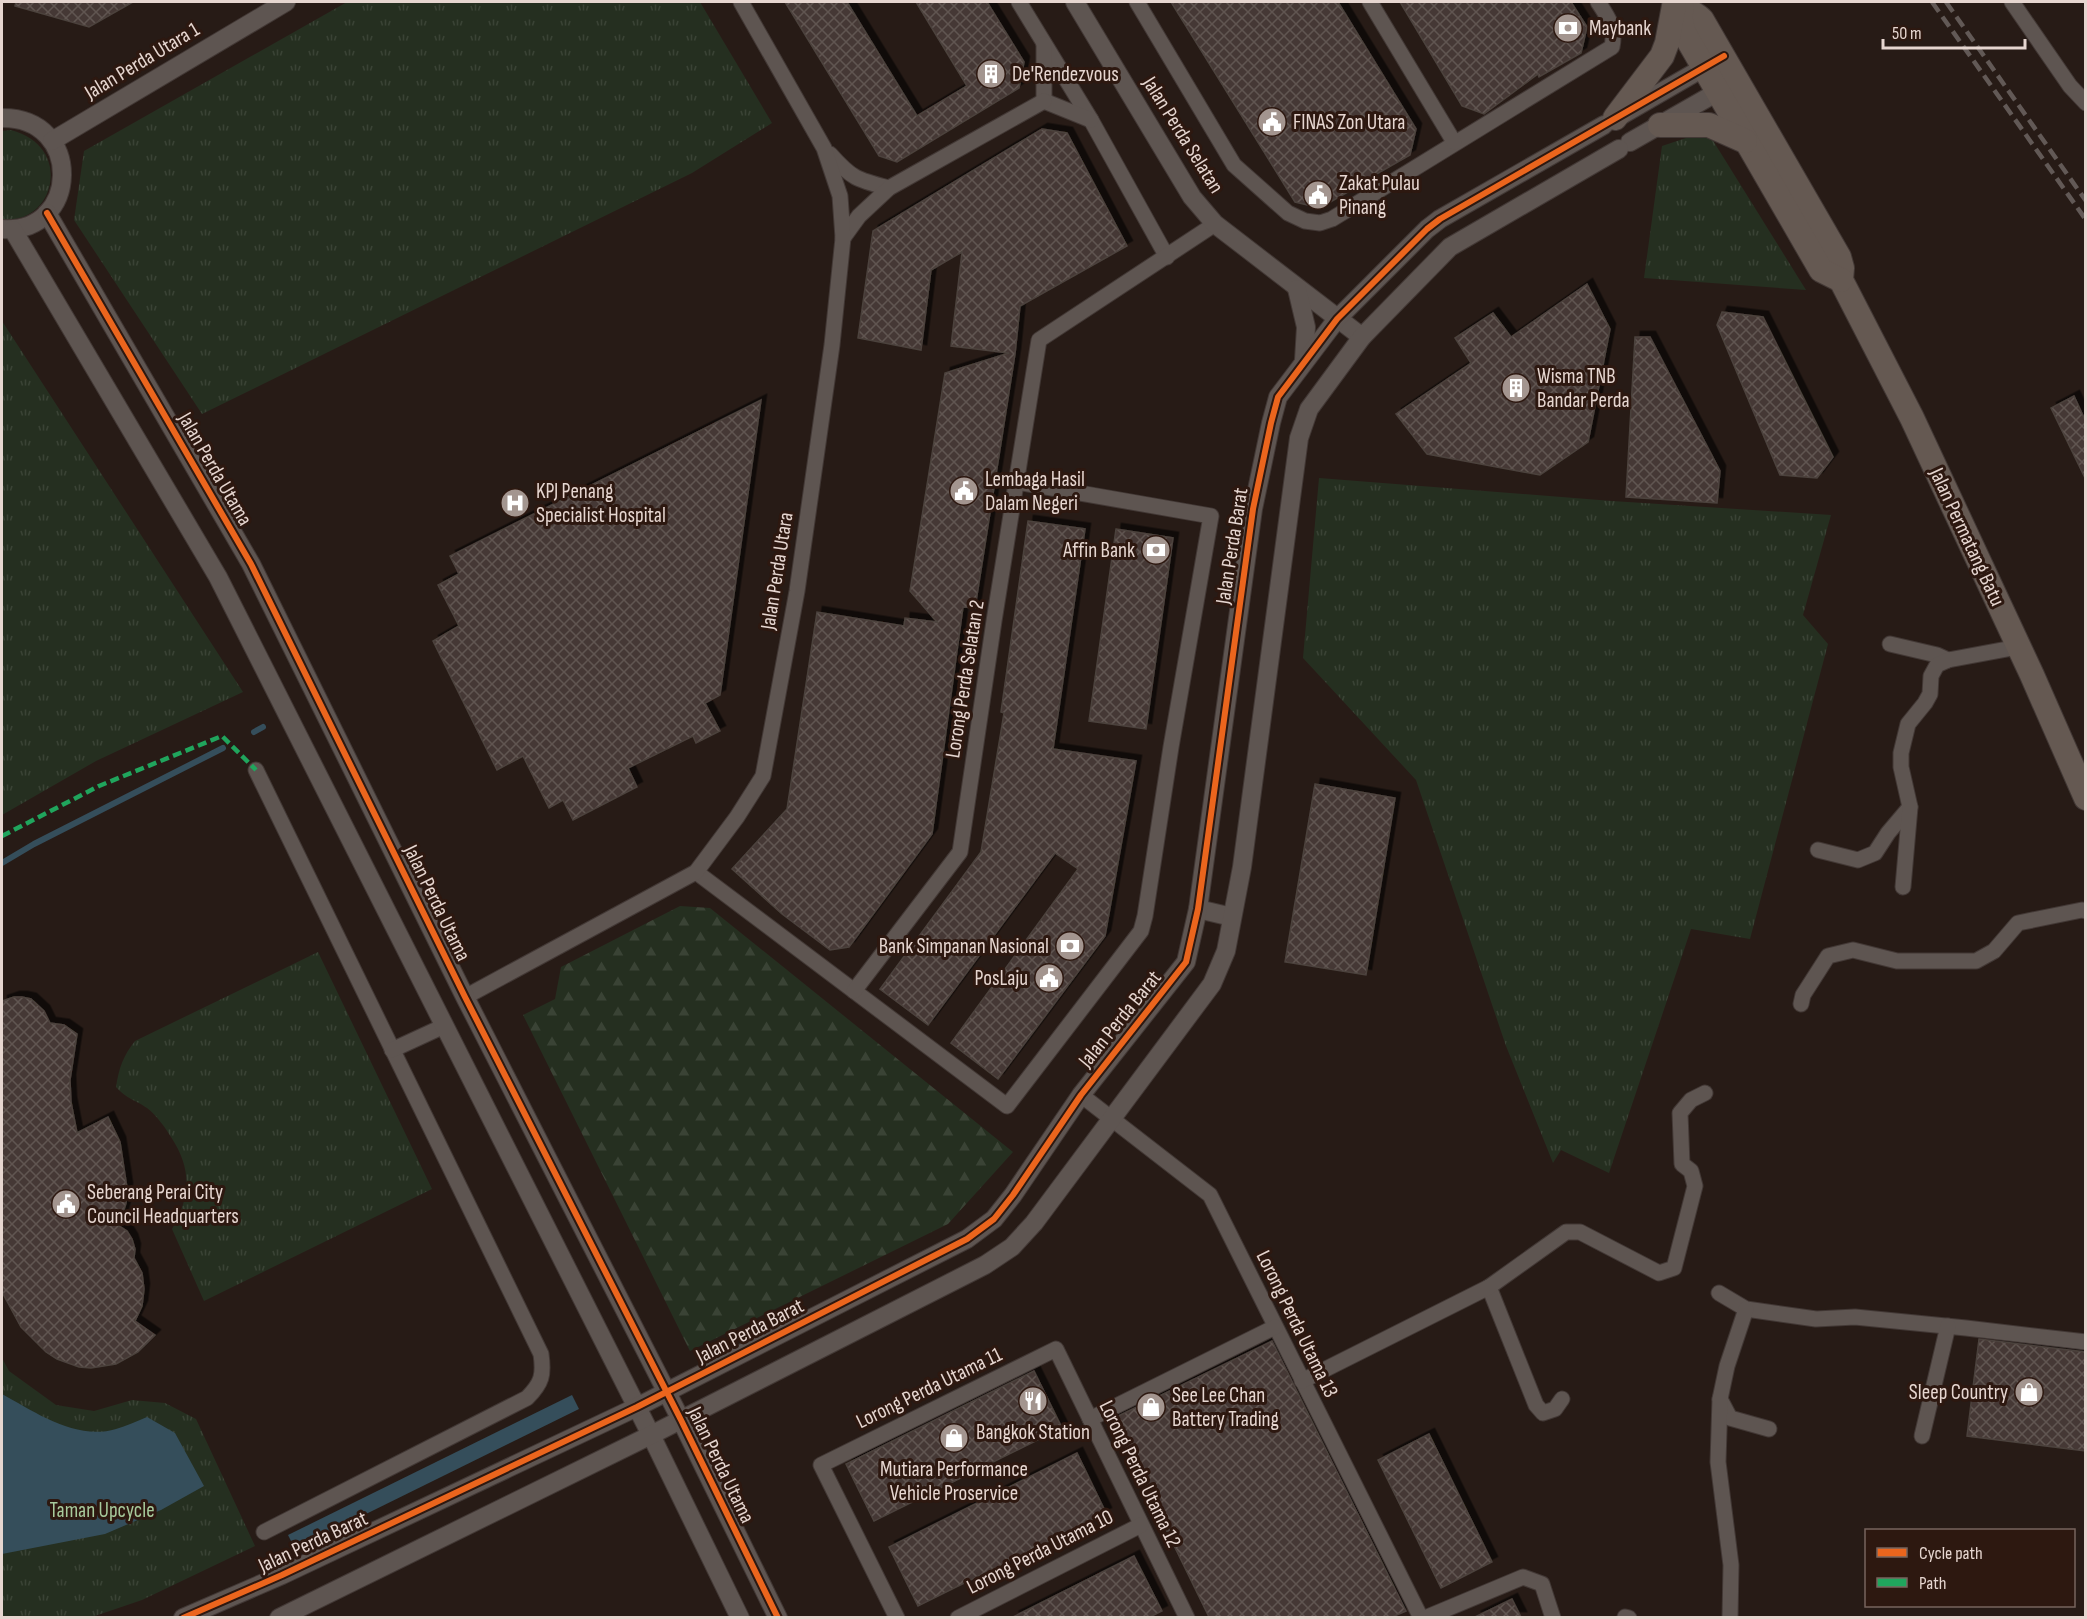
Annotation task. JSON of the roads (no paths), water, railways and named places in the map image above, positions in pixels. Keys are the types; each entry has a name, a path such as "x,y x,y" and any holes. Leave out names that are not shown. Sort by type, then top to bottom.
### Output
{"main road":[{"name":"Jalan Permatang Batu","path":"1679,4 1684,33 1714,61 1839,257 1842,268 1841,280 1912,418 2018,646 2085,798"},
{"path":"1610,122 1662,56 1679,4"},
{"name":"Jalan Permatang Batu","path":"1728,86 1745,141 1821,270 1841,280"},
{"path":"1660,125 1709,125 1745,141"}],"street":[{"name":"Jalan Perda Utara 1","path":"52,141 286,2"},
{"path":"741,2 824,148 847,173 860,181 889,188"},
{"path":"1019,2 1091,120 1167,257 1215,225"},
{"name":"Jalan Perda Selatan","path":"1075,2 1192,197 1215,225 1362,337"},
{"path":"1137,2 1234,165 1288,213 1305,221 1320,223 1332,219 1612,47 1614,36 1611,23 1598,2"},
{"path":"1370,2 1454,142"},
{"path":"2012,2 2085,104"},
{"path":"1044,43 1044,101"},
{"name":"Jalan Perda Barat","path":"183,1617 230,1599 637,1407 967,1239 994,1219 1081,1095 1186,962 1198,909 1255,498 1278,397 1337,319 1427,229 1440,219 1714,61"},
{"path":"279,1617 681,1420 986,1265 1012,1247 1034,1223 1212,984 1226,951 1243,857 1299,438 1309,408 1362,337 1450,247 1728,86"},
{"path":"1044,101 1091,120"},
{"path":"843,238 860,216 889,188 1044,101"},
{"path":"2,118 28,121 42,129 60,156 63,172 61,189 47,213 29,226 7,230 218,577 637,1407 740,1617"},
{"name":"Jalan Perda Utara","path":"465,997 696,872 737,817 763,776 796,591 830,357 843,238 840,196 824,148"},
{"name":"Jalan Perda Utama","path":"47,213 251,564 465,997 681,1420 777,1617"},
{"name":"Lorong Perda Selatan 2","path":"854,992 960,852 1039,340 1167,257"},
{"path":"1297,289 1306,327 1305,360"},
{"path":"696,872 1007,1106 1140,931 1145,916 1171,747 1211,516 1017,482"},
{"path":"1890,644 1937,654 1948,660"},
{"path":"1903,887 1910,807 1901,767 1908,724 1925,704 1930,694 1931,676 1937,665 1948,660 2018,646"},
{"path":"256,771 541,1354 543,1370 539,1386 527,1398 264,1532"},
{"path":"1818,850 1858,860 1875,853 1910,807"},
{"path":"1198,909 1232,917"},
{"path":"1801,1004 1803,995 1828,956 1853,950 1897,961 1976,961 1994,951 2018,923 2085,911"},
{"path":"392,1050 444,1026"},
{"path":"1302,1381 1489,1287 1566,1232 1580,1232 1659,1273 1674,1268 1695,1186 1690,1171 1682,1164 1680,1113 1692,1100 1705,1093"},
{"name":"Lorong Perda Utama 13","path":"1081,1095 1210,1195 1275,1328 1423,1617"},
{"path":"1489,1287 1536,1405 1543,1413 1555,1409 1562,1399"},
{"path":"1719,1293 1746,1309 1816,1319 1855,1317 2085,1342"},
{"path":"1730,1617 1731,1565 1718,1462 1720,1399 1727,1366 1746,1309"},
{"path":"1922,1436 1947,1326"},
{"path":"1090,1419 1275,1328"},
{"name":"Lorong Perda Utama 12","path":"1056,1348 1187,1617"},
{"name":"Lorong Perda Utama 11","path":"897,1617 821,1465 1056,1348"},
{"path":"1720,1399 1730,1418 1769,1430"},
{"name":"Lorong Perda Utama 10","path":"958,1617 1141,1525"},
{"path":"1423,1617 1522,1577 1542,1584 1553,1617"}],"water":[{"path":"2,1394 56,1423 86,1431 101,1432 116,1429 147,1417 175,1433 204,1486 161,1510 105,1534 2,1554"},
{"path":"572,1395 579,1409 295,1549 288,1535"}],"waterway":[{"path":"254,732 263,727"},
{"path":"2,863 34,844 223,748"}],"railway":[{"path":"1932,2 2086,220"},
{"path":"1946,2 2086,201"}],"place":[{"name":"Maybank","path":"1568,28"},
{"name":"De'Rendezvous","path":"991,74"},
{"name":"FINAS Zon Utara","path":"1272,122"},
{"name":"Zakat Pulau Pinang","path":"1318,195"},
{"name":"Wisma TNB Bandar Perda","path":"1516,388"},
{"name":"Lembaga Hasil Dalam Negeri","path":"964,491"},
{"name":"KPJ Penang Specialist Hospital","path":"515,503"},
{"name":"Affin Bank","path":"1156,550"},
{"name":"Bank Simpanan Nasional","path":"1070,946"},
{"name":"PosLaju","path":"1049,978"},
{"name":"Seberang Perai City Council Headquarters","path":"66,1204"},
{"name":"Sleep Country","path":"2029,1392"},
{"name":"Bangkok Station","path":"1033,1401"},
{"name":"See Lee Chan Battery Trading","path":"1151,1407"},
{"name":"Mutiara Performance Vehicle Proservice","path":"954,1438"}],"park label":[{"name":"Taman Upcycle","path":"102,1510"}]}
